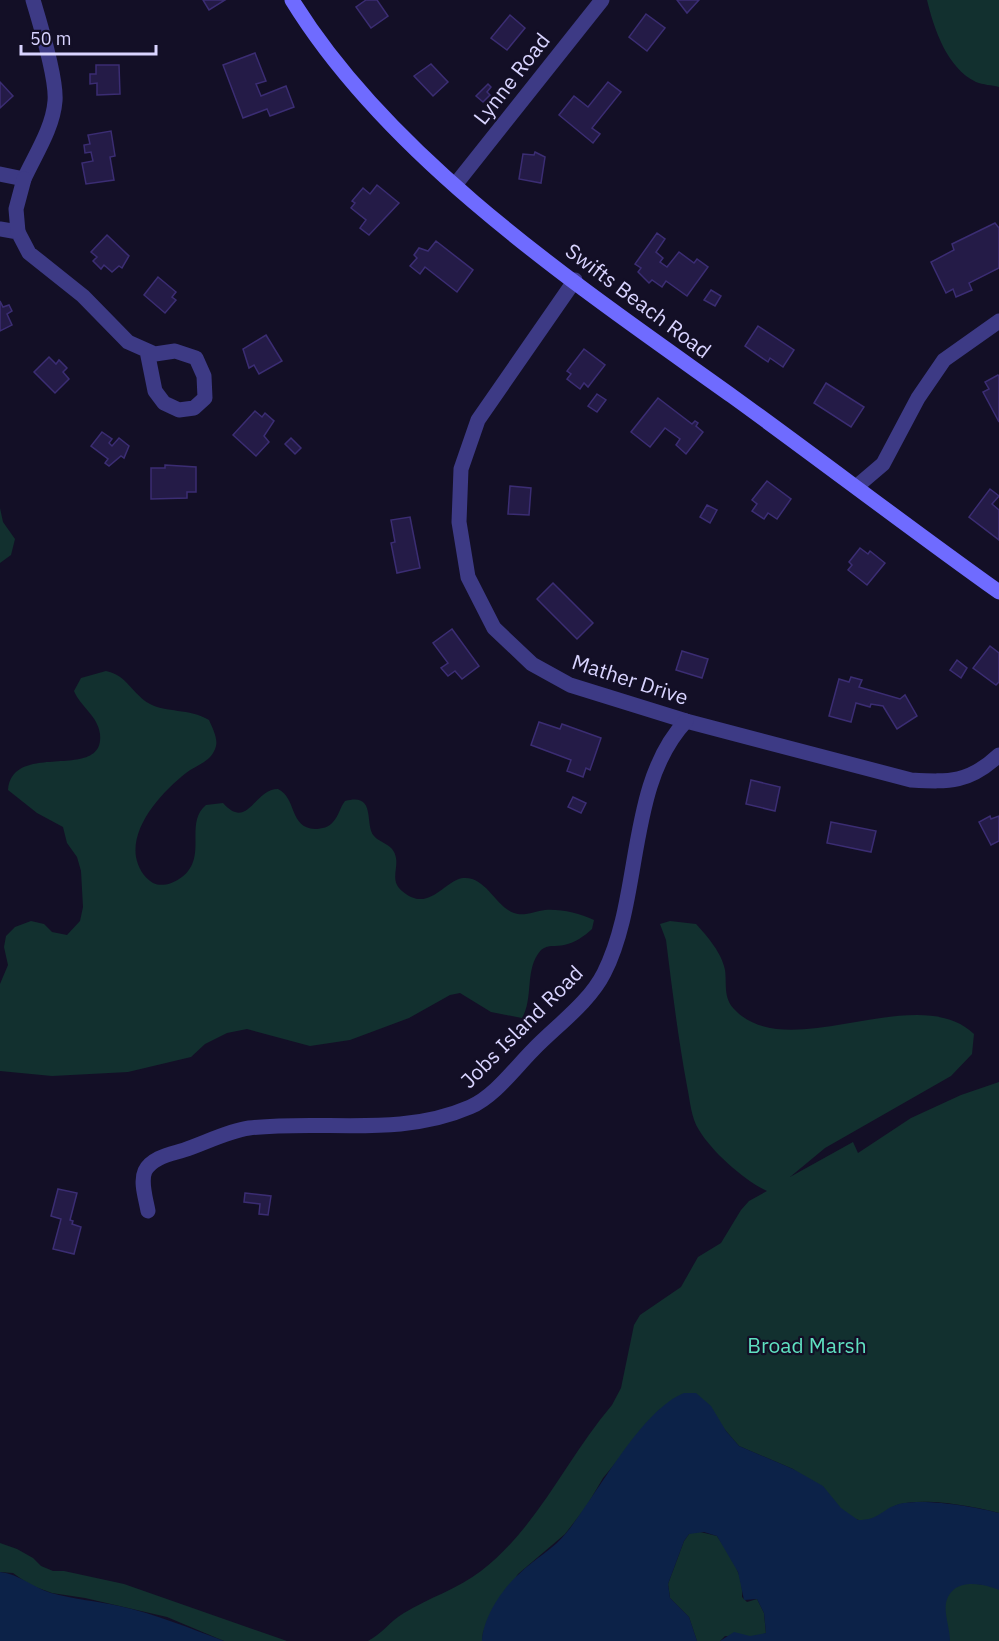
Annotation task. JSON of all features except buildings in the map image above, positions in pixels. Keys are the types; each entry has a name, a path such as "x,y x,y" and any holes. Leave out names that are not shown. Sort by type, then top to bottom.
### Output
{"street":[{"path":"33,0 43,34 56,99 51,121 24,179 16,209 18,232 29,252 83,296 128,342 155,354 175,351 196,358 204,376 205,398 194,408 179,410 164,403 155,391 147,351"},
{"name":"Swifts Beach Road","path":"292,0 343,71 403,135 481,209 999,592"},
{"name":"Lynne Road","path":"455,185 602,0"},
{"path":"0,174 24,179"},
{"path":"0,229 18,232"},
{"name":"Mather Drive","path":"576,280 478,420 460,469 459,522 468,578 494,628 532,664 570,685 686,721 911,780 949,782 982,771 999,755"},
{"path":"856,487 883,464 918,398 944,360 999,321"},
{"name":"Jobs Island Road","path":"148,1211 143,1179 145,1171 151,1163 169,1155 245,1129 301,1125 383,1126 435,1118 472,1107 493,1090 577,1007 603,975 622,918 653,776 664,749 686,721"}],"green space":[{"path":"927,0 999,0 999,87 976,82 957,67 943,47"},
{"path":"0,508 3,522 15,539 11,555 0,563"},
{"path":"106,671 125,681 139,696 156,707 194,714 209,720 215,736 216,746 211,756 168,789 150,810 138,833 136,857 149,881 159,885 170,884 188,871 195,852 196,822 206,805 223,803 239,813 251,807 263,795 278,789 288,799 301,824 315,829 331,824 345,801 355,799 362,801 366,805 374,836 395,853 395,875 398,887 412,897 428,898 456,880 471,879 484,886 501,904 514,913 526,914 551,910 570,912 594,920 592,929 572,943 546,947 541,950 533,966 528,1002 522,1018 491,1012 460,993 450,995 409,1018 350,1040 310,1046 247,1029 227,1033 205,1044 191,1057 128,1072 52,1076 0,1071 0,984 8,965 4,947 6,936 15,927 31,921 44,924 52,932 67,935 80,921 83,907 81,871 77,857 67,843 63,827 37,813 8,790 13,775 25,767 40,763 74,760 88,756 98,748 99,728 74,691 81,678"},
{"name":"Broad Marsh","path":"670,921 696,924 705,934 723,964 727,995 731,1004 734,1009 757,1024 786,1030 920,1015 949,1020 974,1034 972,1054 951,1076 825,1148 790,1177 853,1142 858,1153 911,1118 961,1095 999,1082 999,1513 962,1505 921,1502 897,1505 871,1520 858,1520 850,1517 793,1469 739,1446 714,1417 660,1409 603,1478 586,1507 565,1534 518,1574 483,1632 482,1641 368,1641 404,1613 481,1571 519,1534 612,1405 621,1388 634,1325 640,1315 681,1287 698,1257 721,1243 741,1210 749,1201 767,1191 749,1180 720,1156 705,1139 694,1120 681,1049 666,940 660,924"},
{"path":"696,1531 717,1536 738,1572 742,1597 747,1602 757,1599 764,1613 766,1633 758,1636 725,1636 720,1641 697,1641 689,1617 670,1598 668,1584 684,1541 689,1534"},
{"path":"0,1543 17,1549 33,1558 41,1566 53,1571 64,1571 124,1584 287,1641 224,1641 167,1617 85,1598 52,1593 30,1585 13,1573 0,1572"},
{"path":"955,1582 999,1586 999,1641 943,1641 945,1587"}],"water":[{"path":"684,1393 696,1393 711,1406 726,1431 739,1446 793,1469 823,1486 841,1508 858,1520 875,1517 896,1505 919,1502 933,1502 999,1513 999,1590 976,1584 954,1589 946,1603 950,1641 720,1641 734,1632 750,1636 766,1633 764,1613 757,1599 744,1600 738,1572 717,1536 704,1532 689,1534 684,1541 668,1584 670,1598 689,1617 697,1641 482,1641 483,1632 494,1604 506,1588 567,1532 621,1455 652,1417 668,1402"},
{"path":"0,1572 13,1575 51,1593 133,1609 224,1641 0,1641"}]}
